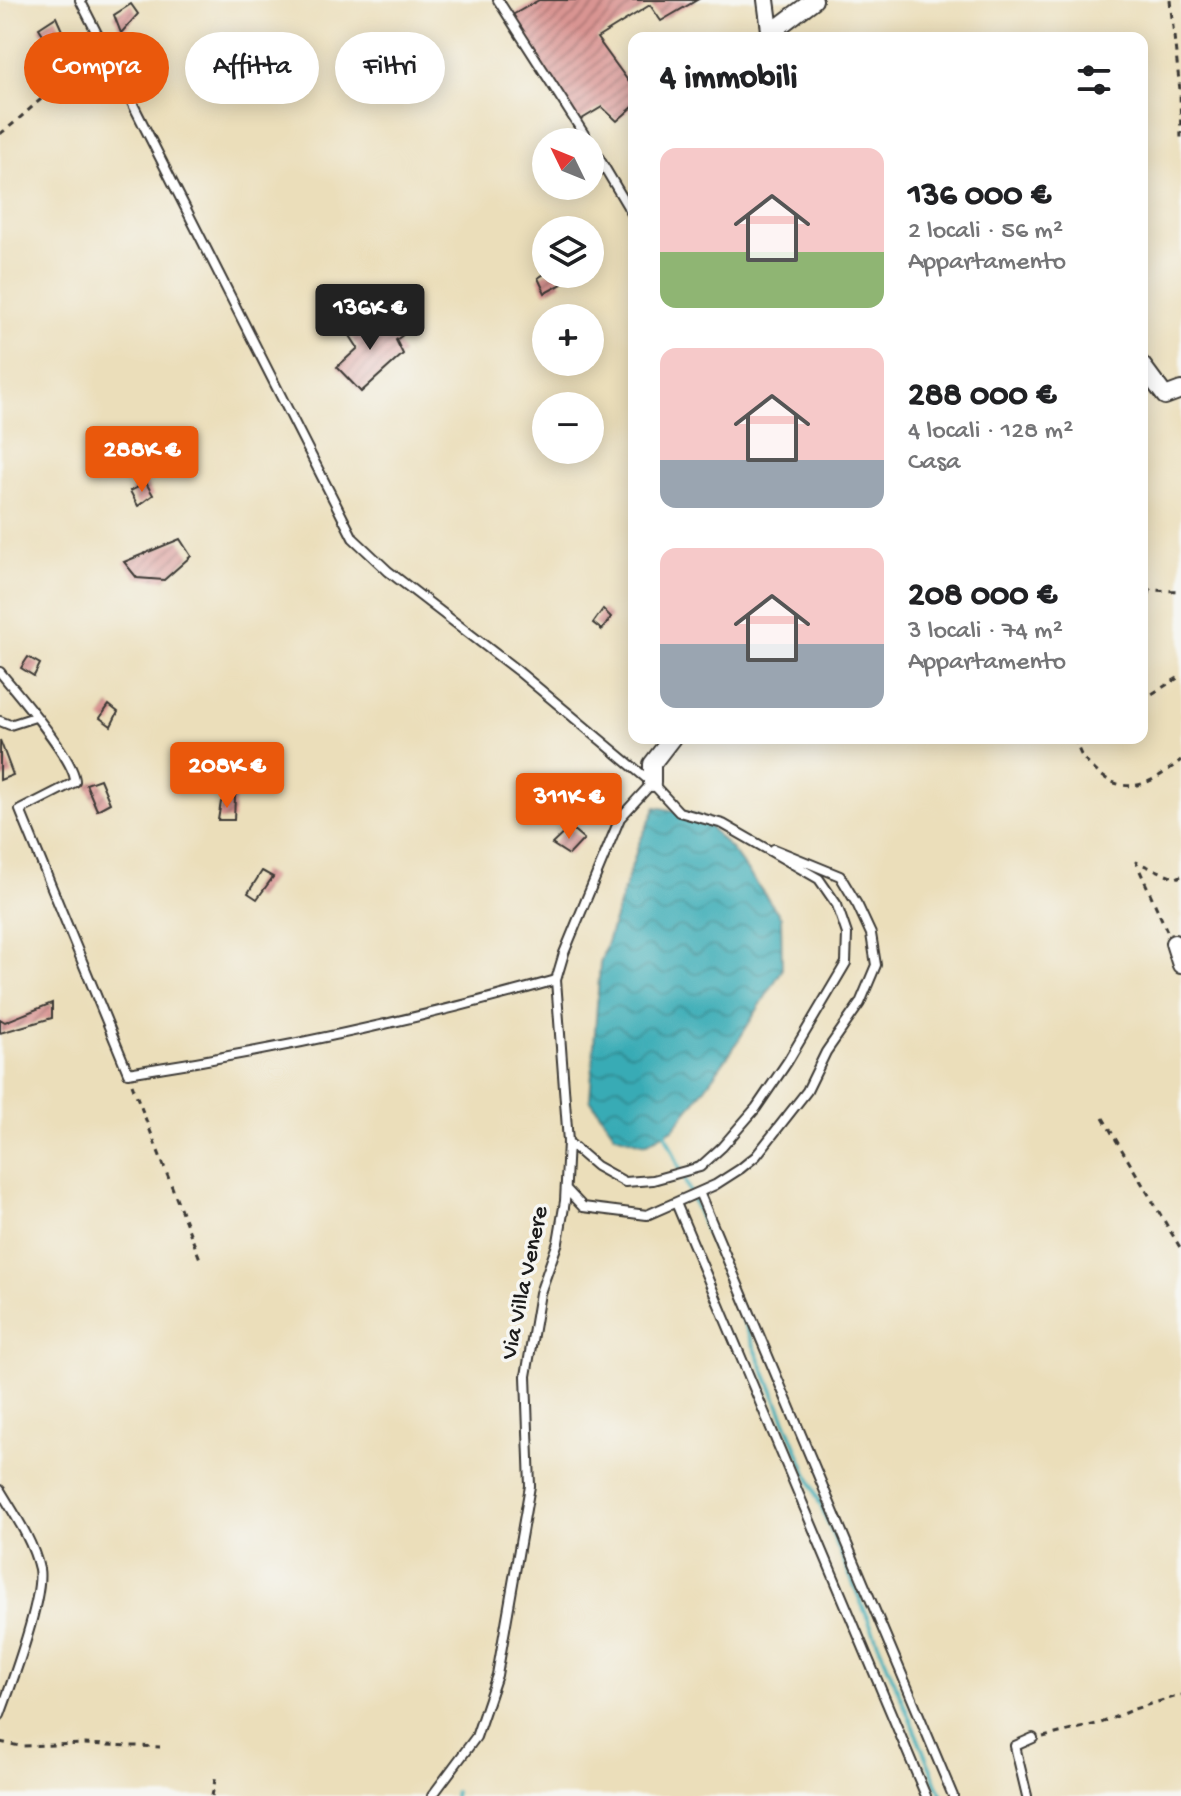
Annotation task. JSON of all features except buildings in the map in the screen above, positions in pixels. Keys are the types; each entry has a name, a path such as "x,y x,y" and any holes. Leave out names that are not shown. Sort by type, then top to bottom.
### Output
{"street":[{"path":"766,0 770,32"},
{"path":"775,32 814,0"},
{"path":"1148,373 1165,396 1181,390"},
{"path":"652,783 652,764 667,744"},
{"path":"1174,943 1181,965"}],"lane":[{"path":"80,0 96,32"},
{"path":"498,0 580,128"},
{"path":"132,104 353,538 388,571 518,671 652,783 679,812 723,824 819,879 837,905 847,934 846,963 788,1061 756,1108 700,1167 653,1180 625,1182 596,1166 568,1142"},
{"path":"604,167 628,207"},
{"path":"0,672 75,773 75,782 20,810 128,1073 201,1062 350,1030 494,998 556,980"},
{"path":"0,721 10,725 35,717"},
{"name":"Via Villa Venere","path":"432,1796 476,1737 497,1675 530,1486 526,1376 540,1293 558,1242 566,1189 568,1142 556,980 564,953 620,818 652,783"},
{"path":"566,1189 583,1207 647,1215 698,1193 740,1169 756,1156 807,1091 826,1052 860,1003 876,965 871,934 840,876 755,842"},
{"path":"698,1193 953,1796"},
{"path":"680,1201 926,1796"},
{"path":"0,1490 24,1531 40,1574 29,1624 0,1715"},
{"path":"1027,1796 1015,1746 1033,1738"}],"path":[{"path":"1170,0 1180,90 1181,143"},
{"path":"0,134 37,104"},
{"path":"1148,597 1150,590 1181,591"},
{"path":"1148,696 1181,676"},
{"path":"1076,744 1079,756 1104,779 1123,787 1143,784 1164,774 1181,760"},
{"path":"1174,943 1136,862 1176,878 1181,876"},
{"path":"128,1073 200,1259"},
{"path":"1103,1118 1181,1249"},
{"path":"1033,1738 1101,1723 1181,1695"},
{"path":"0,1742 20,1746 84,1744 160,1747"},
{"path":"212,1796 216,1775"}],"water":[{"path":"656,807 699,816 732,850 781,917 782,970 733,1049 693,1104 673,1129 645,1144 615,1135 590,1099 600,964 639,843"}],"waterway":[{"path":"665,1133 942,1796"},
{"path":"454,1796 455,1792"}]}
